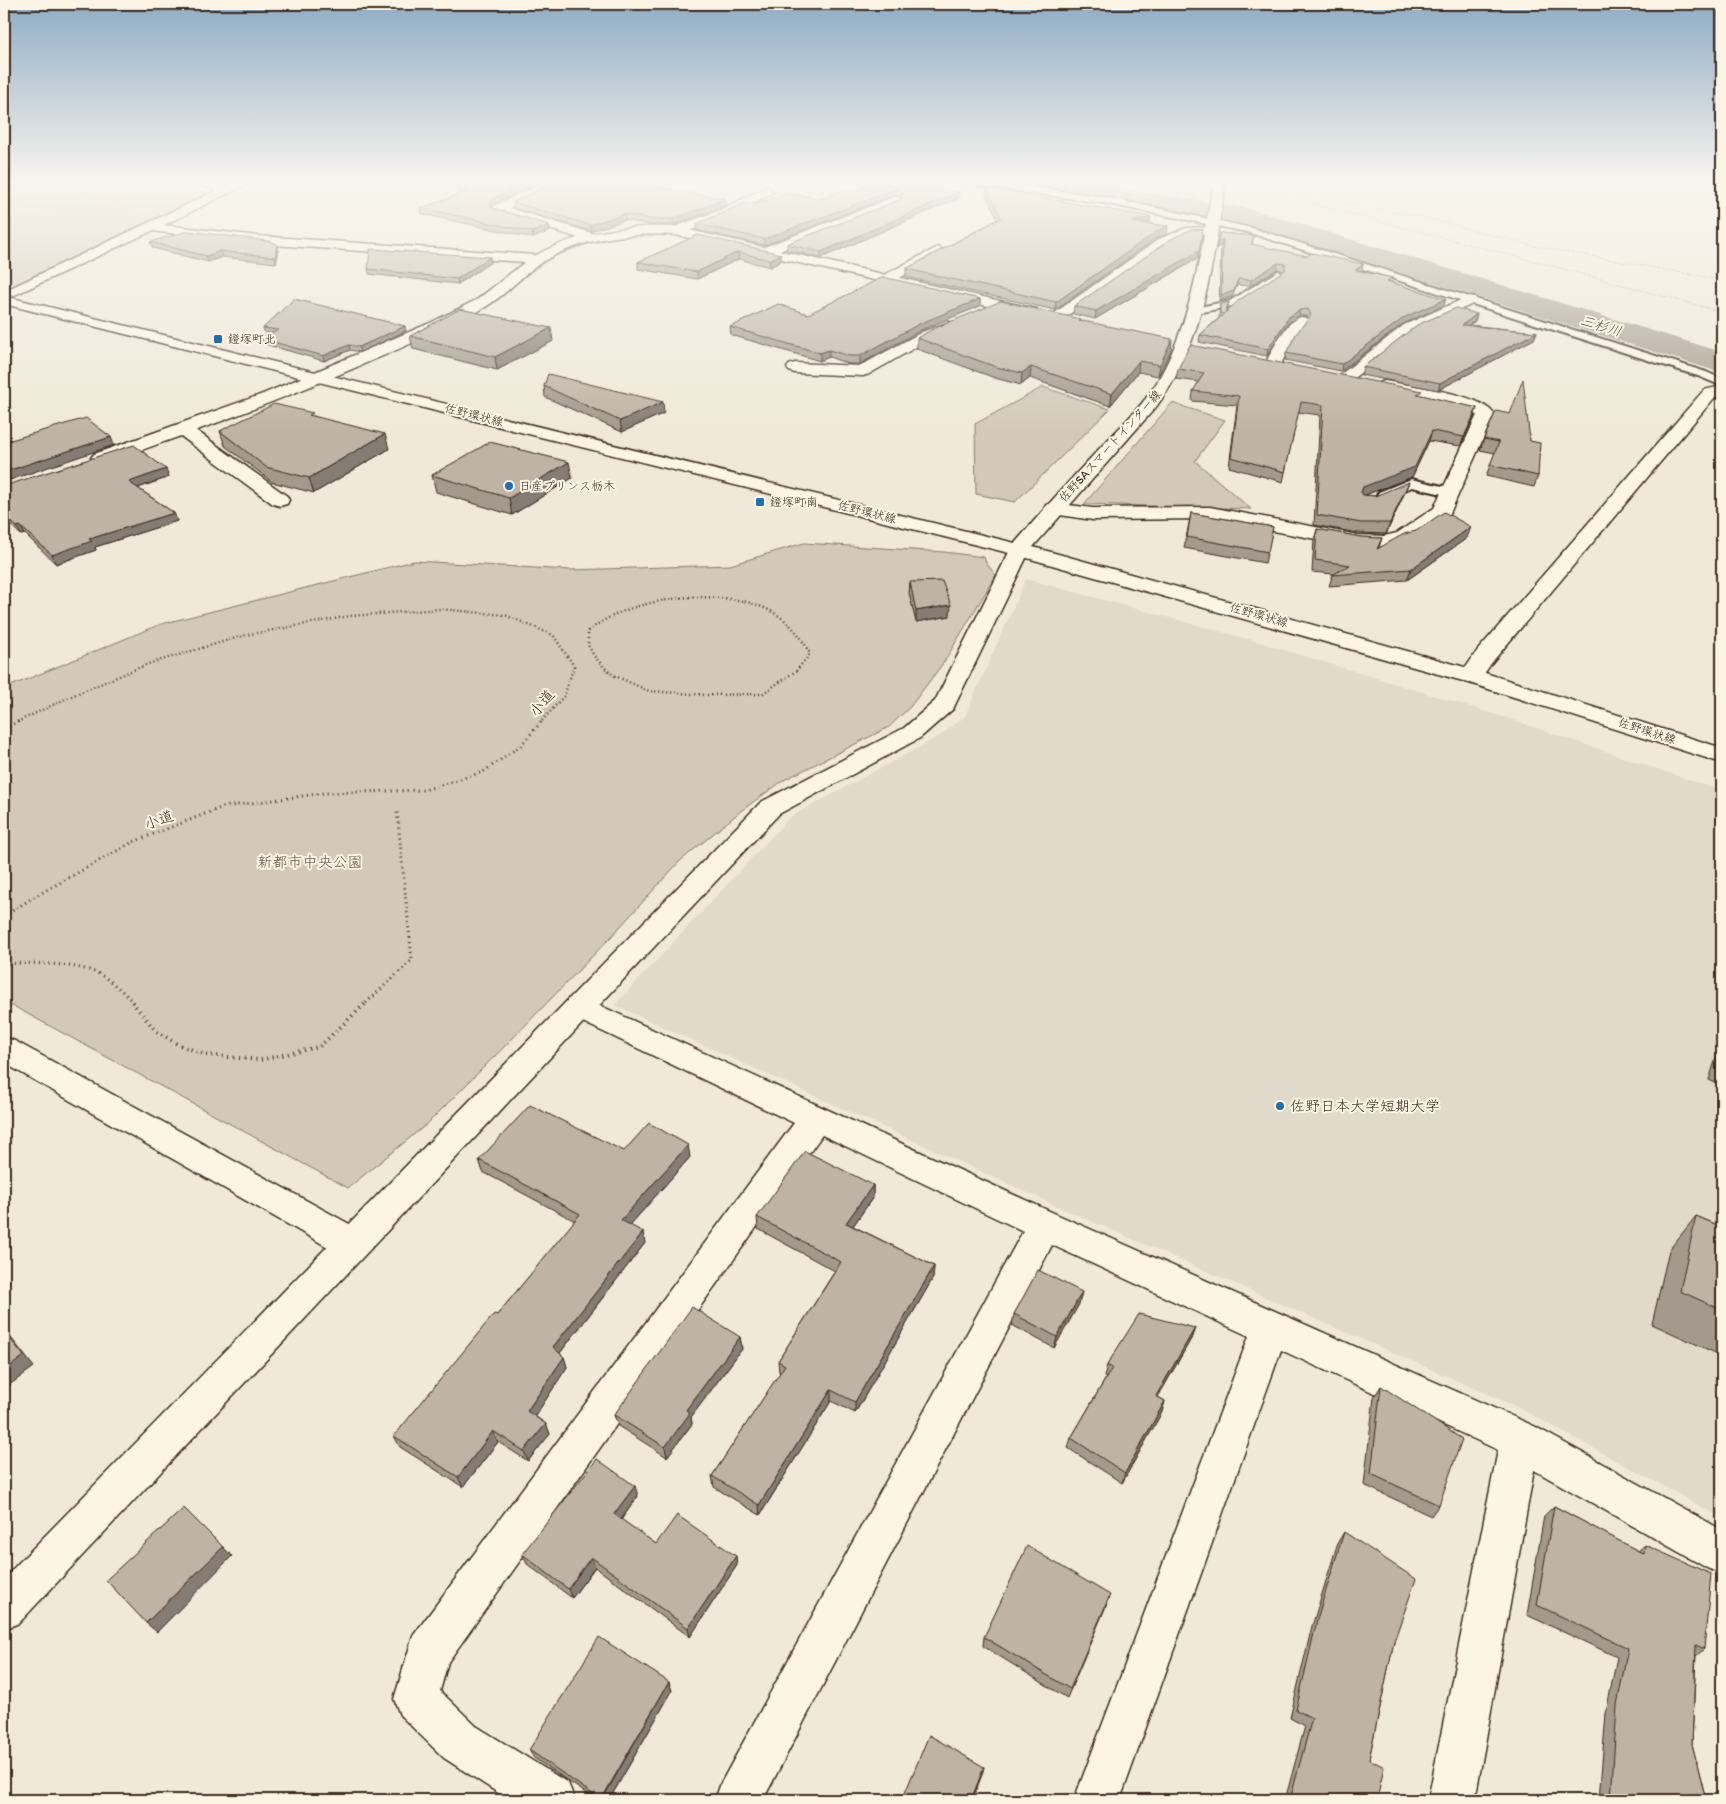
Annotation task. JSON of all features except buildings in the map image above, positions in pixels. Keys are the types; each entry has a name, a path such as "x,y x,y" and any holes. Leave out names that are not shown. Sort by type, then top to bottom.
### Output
{"street":[{"path":"4,296 71,264"},
{"path":"82,464 184,430 322,378 476,306 532,264"},
{"path":"820,264 1074,321"},
{"path":"887,279 915,264"},
{"path":"1056,317 1132,264"},
{"name":"佐野SAスマートインター線","path":"4,1608 770,808 912,733 945,704 1020,550 1053,509 1152,401 1172,369 1183,346 1193,312 1203,264"},
{"name":"佐野環状線","path":"4,300 1020,550 1471,676 1722,756"},
{"path":"1344,378 1409,328 1470,300"},
{"path":"795,368 863,372 927,335 1000,304"},
{"path":"1273,364 1286,339 1301,321"},
{"path":"1165,342 1201,349"},
{"path":"1255,360 1291,367"},
{"path":"1053,509 1093,514 1210,513 1358,541 1384,542 1404,537 1442,510 1486,414 1480,408 1461,402 1326,374"},
{"path":"1471,676 1485,656 1710,393 1722,391"},
{"path":"184,430 280,500"},
{"path":"579,1007 1044,1225 1520,1440 1722,1552"},
{"path":"4,1049 352,1243"},
{"path":"550,1800 460,1742 416,1699 429,1652 816,1118"},
{"path":"738,1800 1044,1225"},
{"path":"1097,1800 1271,1326"},
{"path":"1451,1800 1520,1440"}],"lane":[{"path":"1357,264 1702,374 1722,384"},
{"path":"1193,312 1234,303 1278,274"},
{"path":"1367,501 1411,483 1451,492"}],"path":[{"path":"1546,264 1722,312"},
{"path":"1635,264 1722,280"},
{"path":"689,597 741,600 772,611 797,631 805,641 810,654 796,671 762,694 707,695 649,691 613,675 594,656 588,645 588,631 600,620 612,614 639,605 689,597"},
{"name":"小道","path":"4,728 76,694 148,664 246,634 350,616 440,609 505,615 553,635 574,666 564,696 520,746 483,772 424,790 324,793 223,807 133,842 4,916"},
{"path":"4,964 68,966 100,974 122,991 143,1013 155,1030 177,1044 206,1054 260,1060 319,1047 412,960 397,811"}],"shaded area":[{"name":"佐野日本大学短期大学","path":"1026,579 1252,640 1507,718 1722,791 1722,1518 1515,1406 1059,1207 615,1005 790,817 940,736 965,716"}],"green space":[{"path":"4,264 58,264 4,290"},
{"path":"1043,387 1110,409 1015,502 976,494 975,424"},
{"path":"1172,403 1225,420 1195,461 1251,509 1084,504"},
{"name":"新都市中央公園","path":"804,543 944,552 984,557 986,563 996,575 944,662 910,707 889,727 784,780 742,810 679,862 609,939 427,1124 348,1188 13,1006 4,1006 4,691 13,685 161,624 414,561 570,570 730,565"}],"waterway":[{"name":"三杉川","path":"1403,264 1722,363"}],"place":[{"name":"鐙塚町北","path":"218,339"},
{"name":"日産プリンス栃木","path":"509,486"},
{"name":"鐙塚町南","path":"760,502"},
{"name":"佐野日本大学短期大学","path":"1280,1106"}]}
